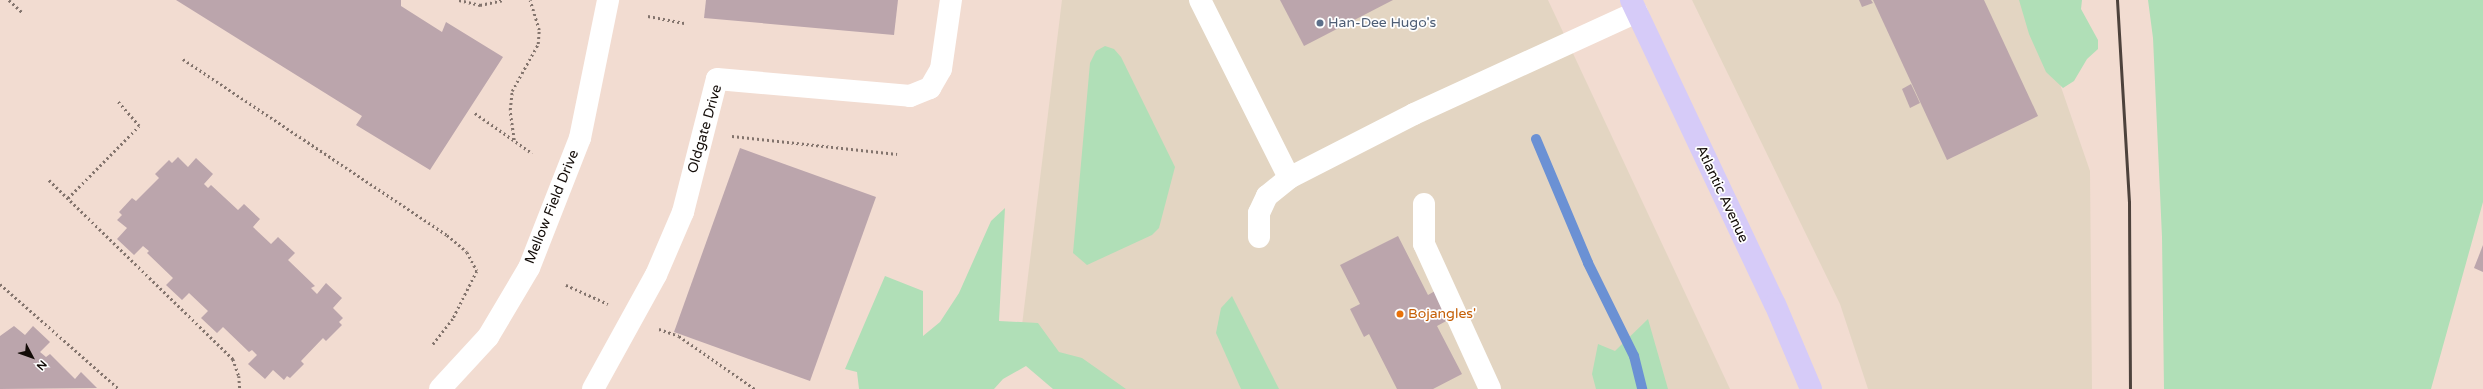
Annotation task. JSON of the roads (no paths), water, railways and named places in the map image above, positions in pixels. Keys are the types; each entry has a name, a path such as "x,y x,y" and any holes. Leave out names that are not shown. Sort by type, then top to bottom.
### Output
{"main road":[{"name":"Atlantic Avenue","path":"1634,6 1775,304 1811,389"}],"street":[{"name":"Mellow Field Drive","path":"440,389 488,337 529,268 580,138 608,0"},
{"name":"Oldgate Drive","path":"594,389 656,275 683,212 717,80 910,96 930,88 941,69 951,0"},
{"path":"1200,0 1289,178"},
{"path":"1259,238 1259,213 1267,196 1289,178 1414,114 1634,6"},
{"path":"1424,204 1424,244 1490,389"}],"waterway":[{"path":"1536,139 1588,263 1634,356 1642,389"}],"railway":[{"path":"2117,0 2129,202 2130,389"}],"place":[{"name":"Han-Dee Hugo's","path":"1320,23"},
{"name":"Bojangles'","path":"1400,314"}]}
